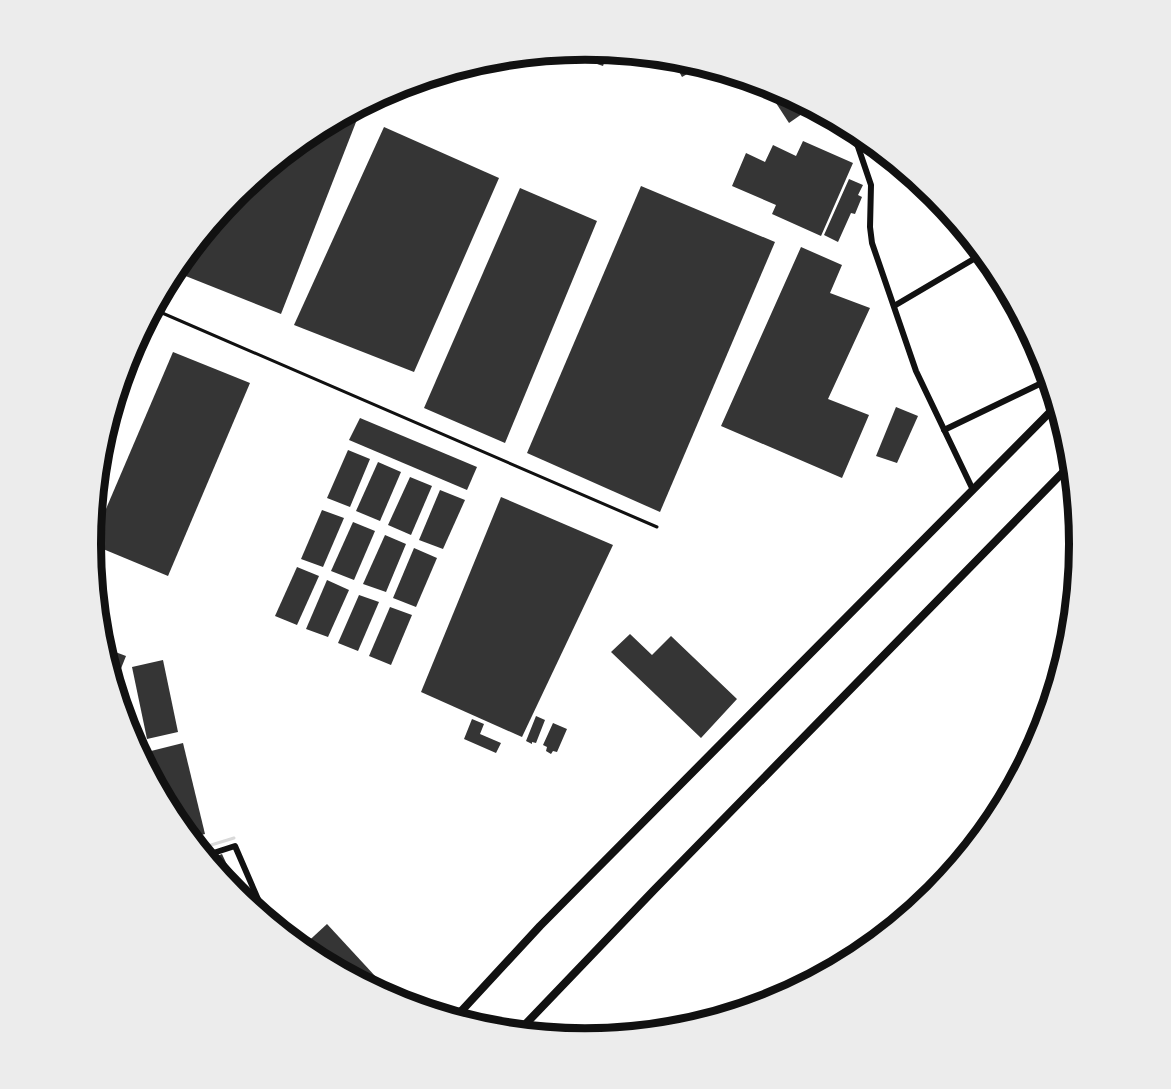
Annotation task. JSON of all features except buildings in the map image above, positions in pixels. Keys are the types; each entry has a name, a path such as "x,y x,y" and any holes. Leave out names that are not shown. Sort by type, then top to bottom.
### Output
{"street":[{"path":"857,143 871,184 872,243 916,371 973,490"},
{"path":"894,306 976,258"},
{"path":"944,430 1042,383"},
{"path":"460,1012 540,926 1051,411"},
{"path":"524,1025 1064,471"},
{"path":"212,853 235,846 260,903"}],"lane":[{"path":"161,312 657,527"}],"waterway":[{"path":"207,846 234,838"}]}
